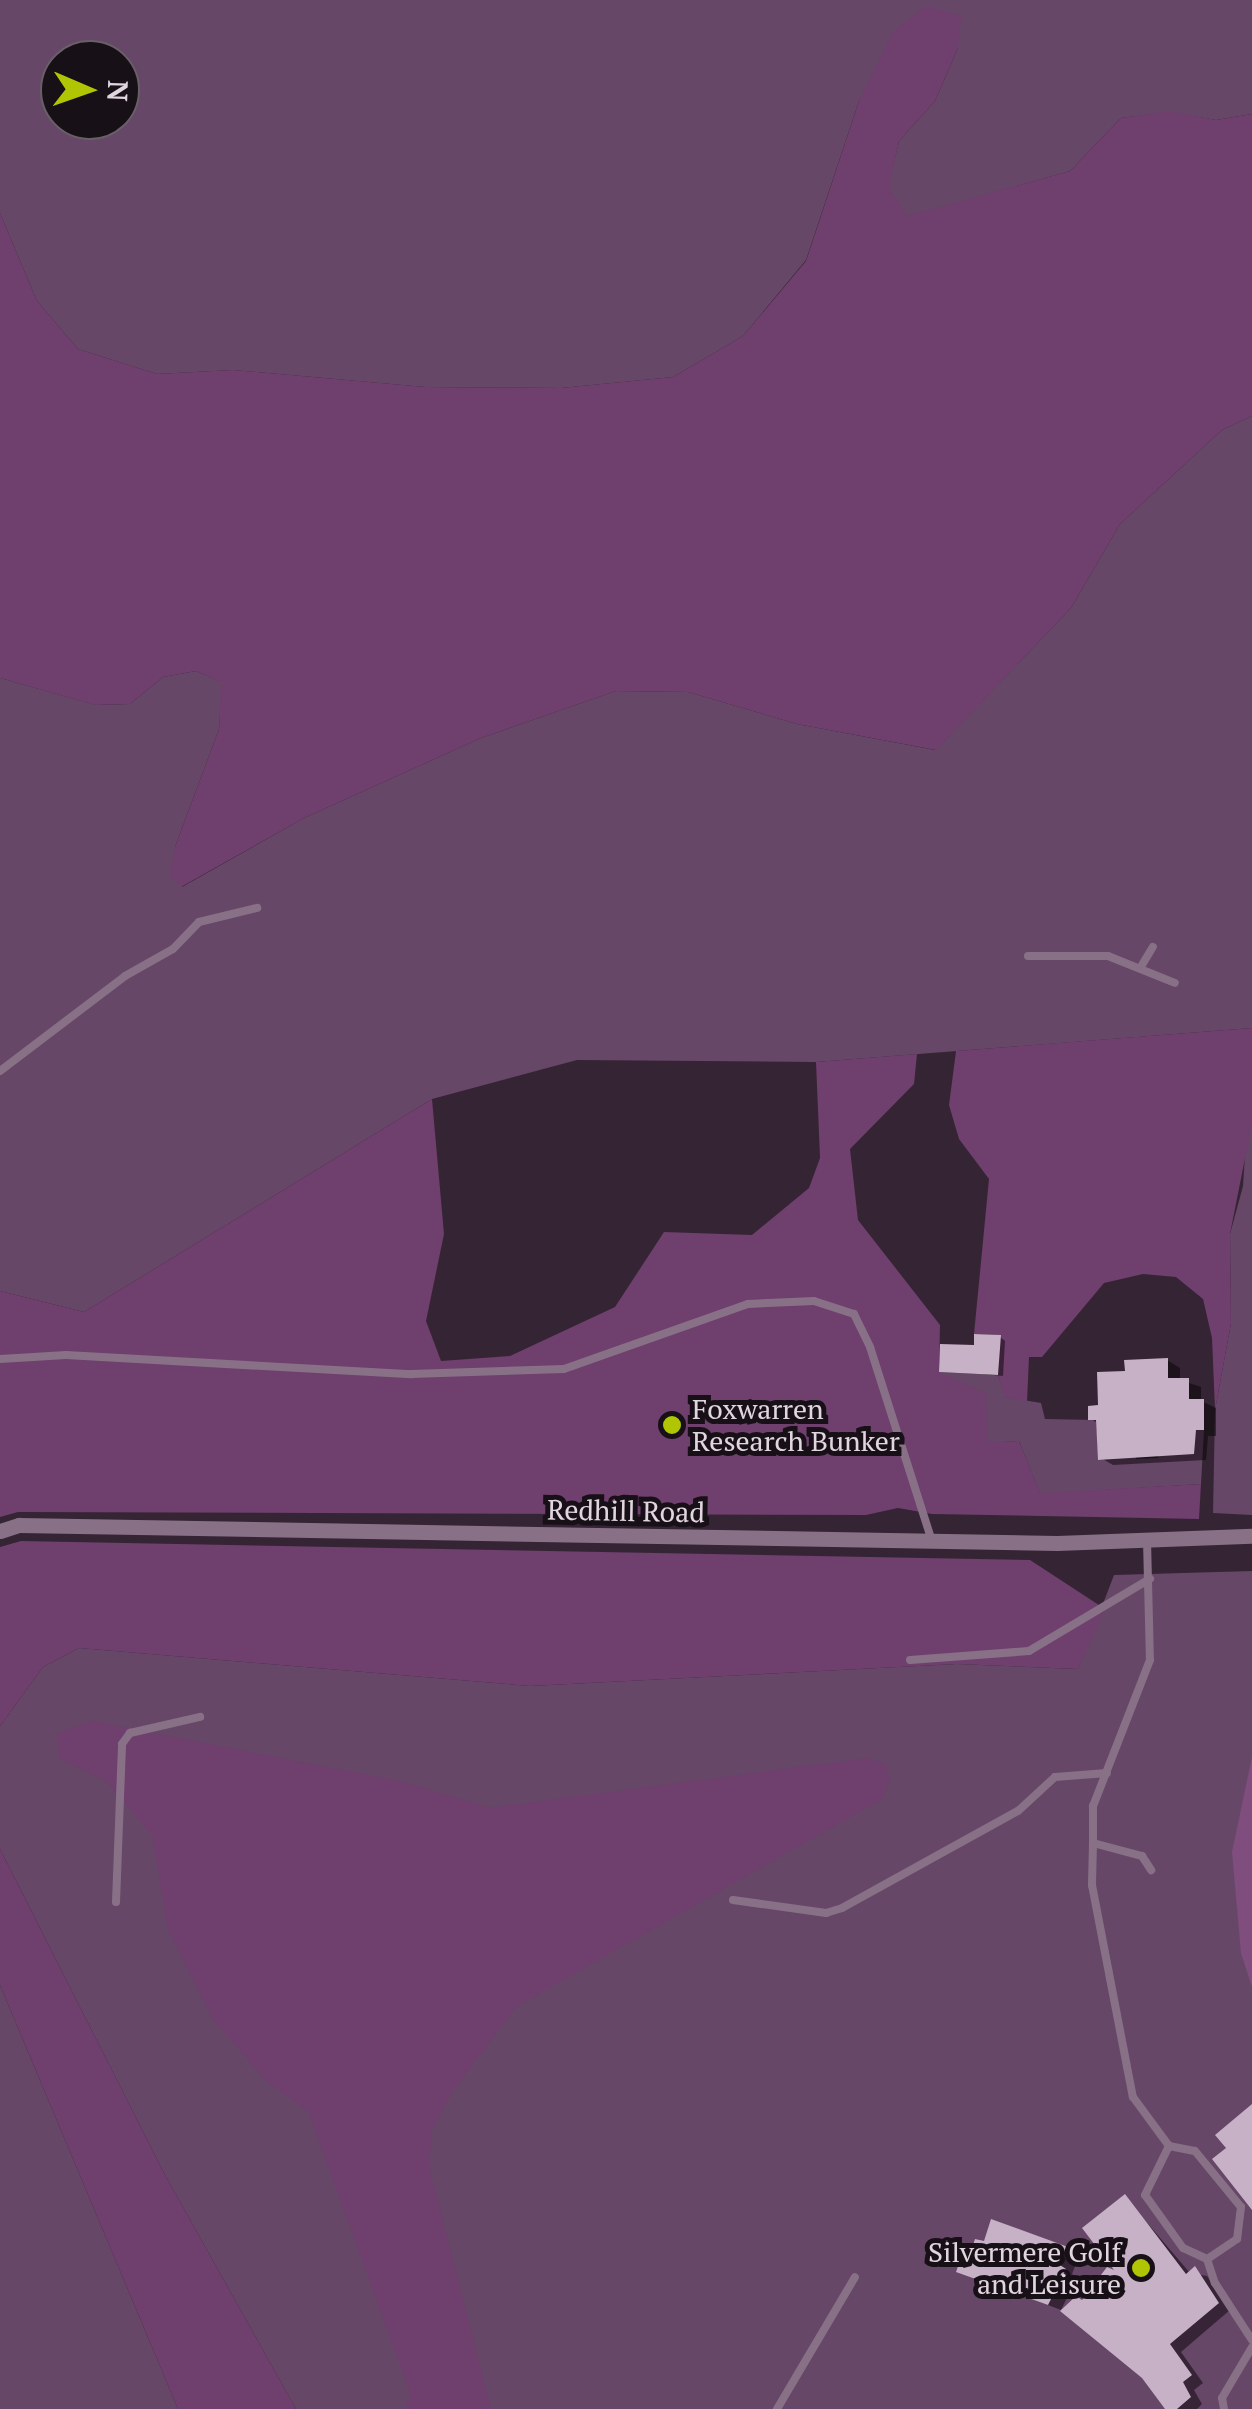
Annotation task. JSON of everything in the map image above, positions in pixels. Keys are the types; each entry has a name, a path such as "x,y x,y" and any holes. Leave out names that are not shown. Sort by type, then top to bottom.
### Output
{"street":[{"name":"Redhill Road","path":"0,1531 19,1525 932,1541 1252,1536"}],"lane":[{"path":"0,1071 125,976 173,949 199,922 257,908"},
{"path":"1142,965 1153,947"},
{"path":"1028,956 1108,956 1142,965 1175,983"},
{"path":"0,1359 66,1355 410,1374 564,1369 748,1304 814,1301 854,1314 870,1347 932,1541"},
{"path":"1148,1540 1150,1660 1093,1806 1092,1884 1133,2097 1169,2146 1196,2151 1241,2207 1237,2240 1207,2259"},
{"path":"910,1660 1029,1651 1150,1579"},
{"path":"116,1902 122,1744 130,1733 200,1717"},
{"path":"733,1900 826,1913 842,1908 1018,1811 1055,1777 1107,1772"},
{"path":"1093,1842 1142,1856 1151,1870"},
{"path":"1169,2146 1146,2194 1183,2248 1207,2259 1215,2284 1252,2344 1222,2398 1224,2409"},
{"path":"777,2409 855,2277"}],"shaded area":[{"path":"0,0 1252,0 1252,114 1216,120 1169,112 1121,118 1070,171 907,217 888,188 899,141 935,101 958,48 859,101 806,260 743,336 673,377 561,388 425,387 233,370 157,374 78,349 37,301 0,213"},
{"path":"927,6 961,16 958,48 935,101 899,141 889,188 907,216 1070,171 1121,118 1169,111 1216,120 1252,114 1252,416 1222,430 1120,524 1071,608 936,750 797,724 688,692 616,691 481,738 304,818 181,887 170,875 175,847 219,729 221,682 196,671 163,677 130,704 95,705 0,678 0,213 37,301 78,349 157,374 233,370 425,387 561,388 673,377 743,336 806,261 859,101 892,33"},
{"path":"1252,416 1252,1028 816,1062 577,1060 432,1099 84,1312 0,1291 0,678 96,705 130,704 163,677 196,671 222,682 219,729 175,847 182,887 304,818 481,738 616,691 688,692 797,724 935,750 1071,608 1120,524 1222,430"},
{"path":"1252,1028 1252,1123 1230,1234 1231,1323 1215,1410 1212,1338 1203,1299 1176,1277 1143,1274 1104,1283 1042,1357 1029,1357 1027,1402 1005,1397 998,1375 1000,1335 974,1334 989,1179 959,1139 949,1105 956,1051"},
{"path":"917,1054 914,1084 850,1149 858,1220 940,1325 939,1372 986,1393 988,1442 1019,1441 1040,1493 1201,1484 1199,1519 932,1514 898,1508 866,1515 18,1512 0,1517 0,1291 84,1312 432,1099 444,1234 426,1321 441,1361 510,1356 615,1307 664,1232 752,1235 809,1188 820,1158 816,1062"},
{"path":"1247,1123 1252,1123 1252,1515 1213,1513 1215,1410 1231,1323 1230,1234 1243,1186"},
{"path":"939,1372 998,1375 1006,1397 1041,1403 1045,1419 1096,1420 1099,1460 1117,1459 1117,1451 1136,1451 1136,1459 1158,1458 1159,1450 1193,1454 1194,1430 1204,1430 1201,1484 1040,1494 1019,1441 988,1443"},
{"path":"21,1541 1030,1560 1105,1609 1078,1669 957,1664 530,1686 79,1648 43,1667 0,1726 0,1547"},
{"path":"1252,1571 1252,2409 296,2409 165,2175 0,1849 0,1726 43,1667 79,1648 530,1686 957,1664 1078,1669 1114,1575"},
{"path":"92,1721 404,1782 490,1808 867,1758 885,1764 890,1779 882,1799 517,2006 454,2089 432,2130 429,2167 491,2409 405,2409 411,2395 308,2111 266,2081 213,2019 168,1929 152,1835 106,1781 59,1758 57,1733"},
{"path":"1252,1757 1252,1987 1241,1953 1232,1852"},
{"path":"0,1849 165,2175 296,2409 178,2409 0,1985"},
{"path":"0,1985 178,2409 0,2409"}],"building":[{"path":"974,1334 1001,1335 998,1375 939,1372 940,1344 974,1345"},
{"path":"1168,1358 1168,1378 1189,1378 1189,1399 1204,1399 1204,1430 1196,1430 1194,1454 1098,1460 1096,1420 1088,1420 1088,1406 1098,1405 1097,1372 1125,1371 1124,1360"},
{"path":"1252,2104 1252,2210 1212,2159 1226,2148 1215,2135"},
{"path":"1125,2194 1186,2274 1195,2266 1219,2303 1170,2344 1192,2375 1183,2382 1191,2397 1177,2409 1165,2409 1142,2378 1060,2311 1076,2296 1082,2300 1107,2267 1114,2270 1082,2228"},
{"path":"991,2219 1068,2247 1060,2265 1066,2269 1048,2305 956,2272 963,2252 970,2254 975,2239 984,2241"}],"place":[{"name":"Foxwarren Research Bunker","path":"672,1425"},
{"name":"Silvermere Golf and Leisure","path":"1141,2268"}]}
